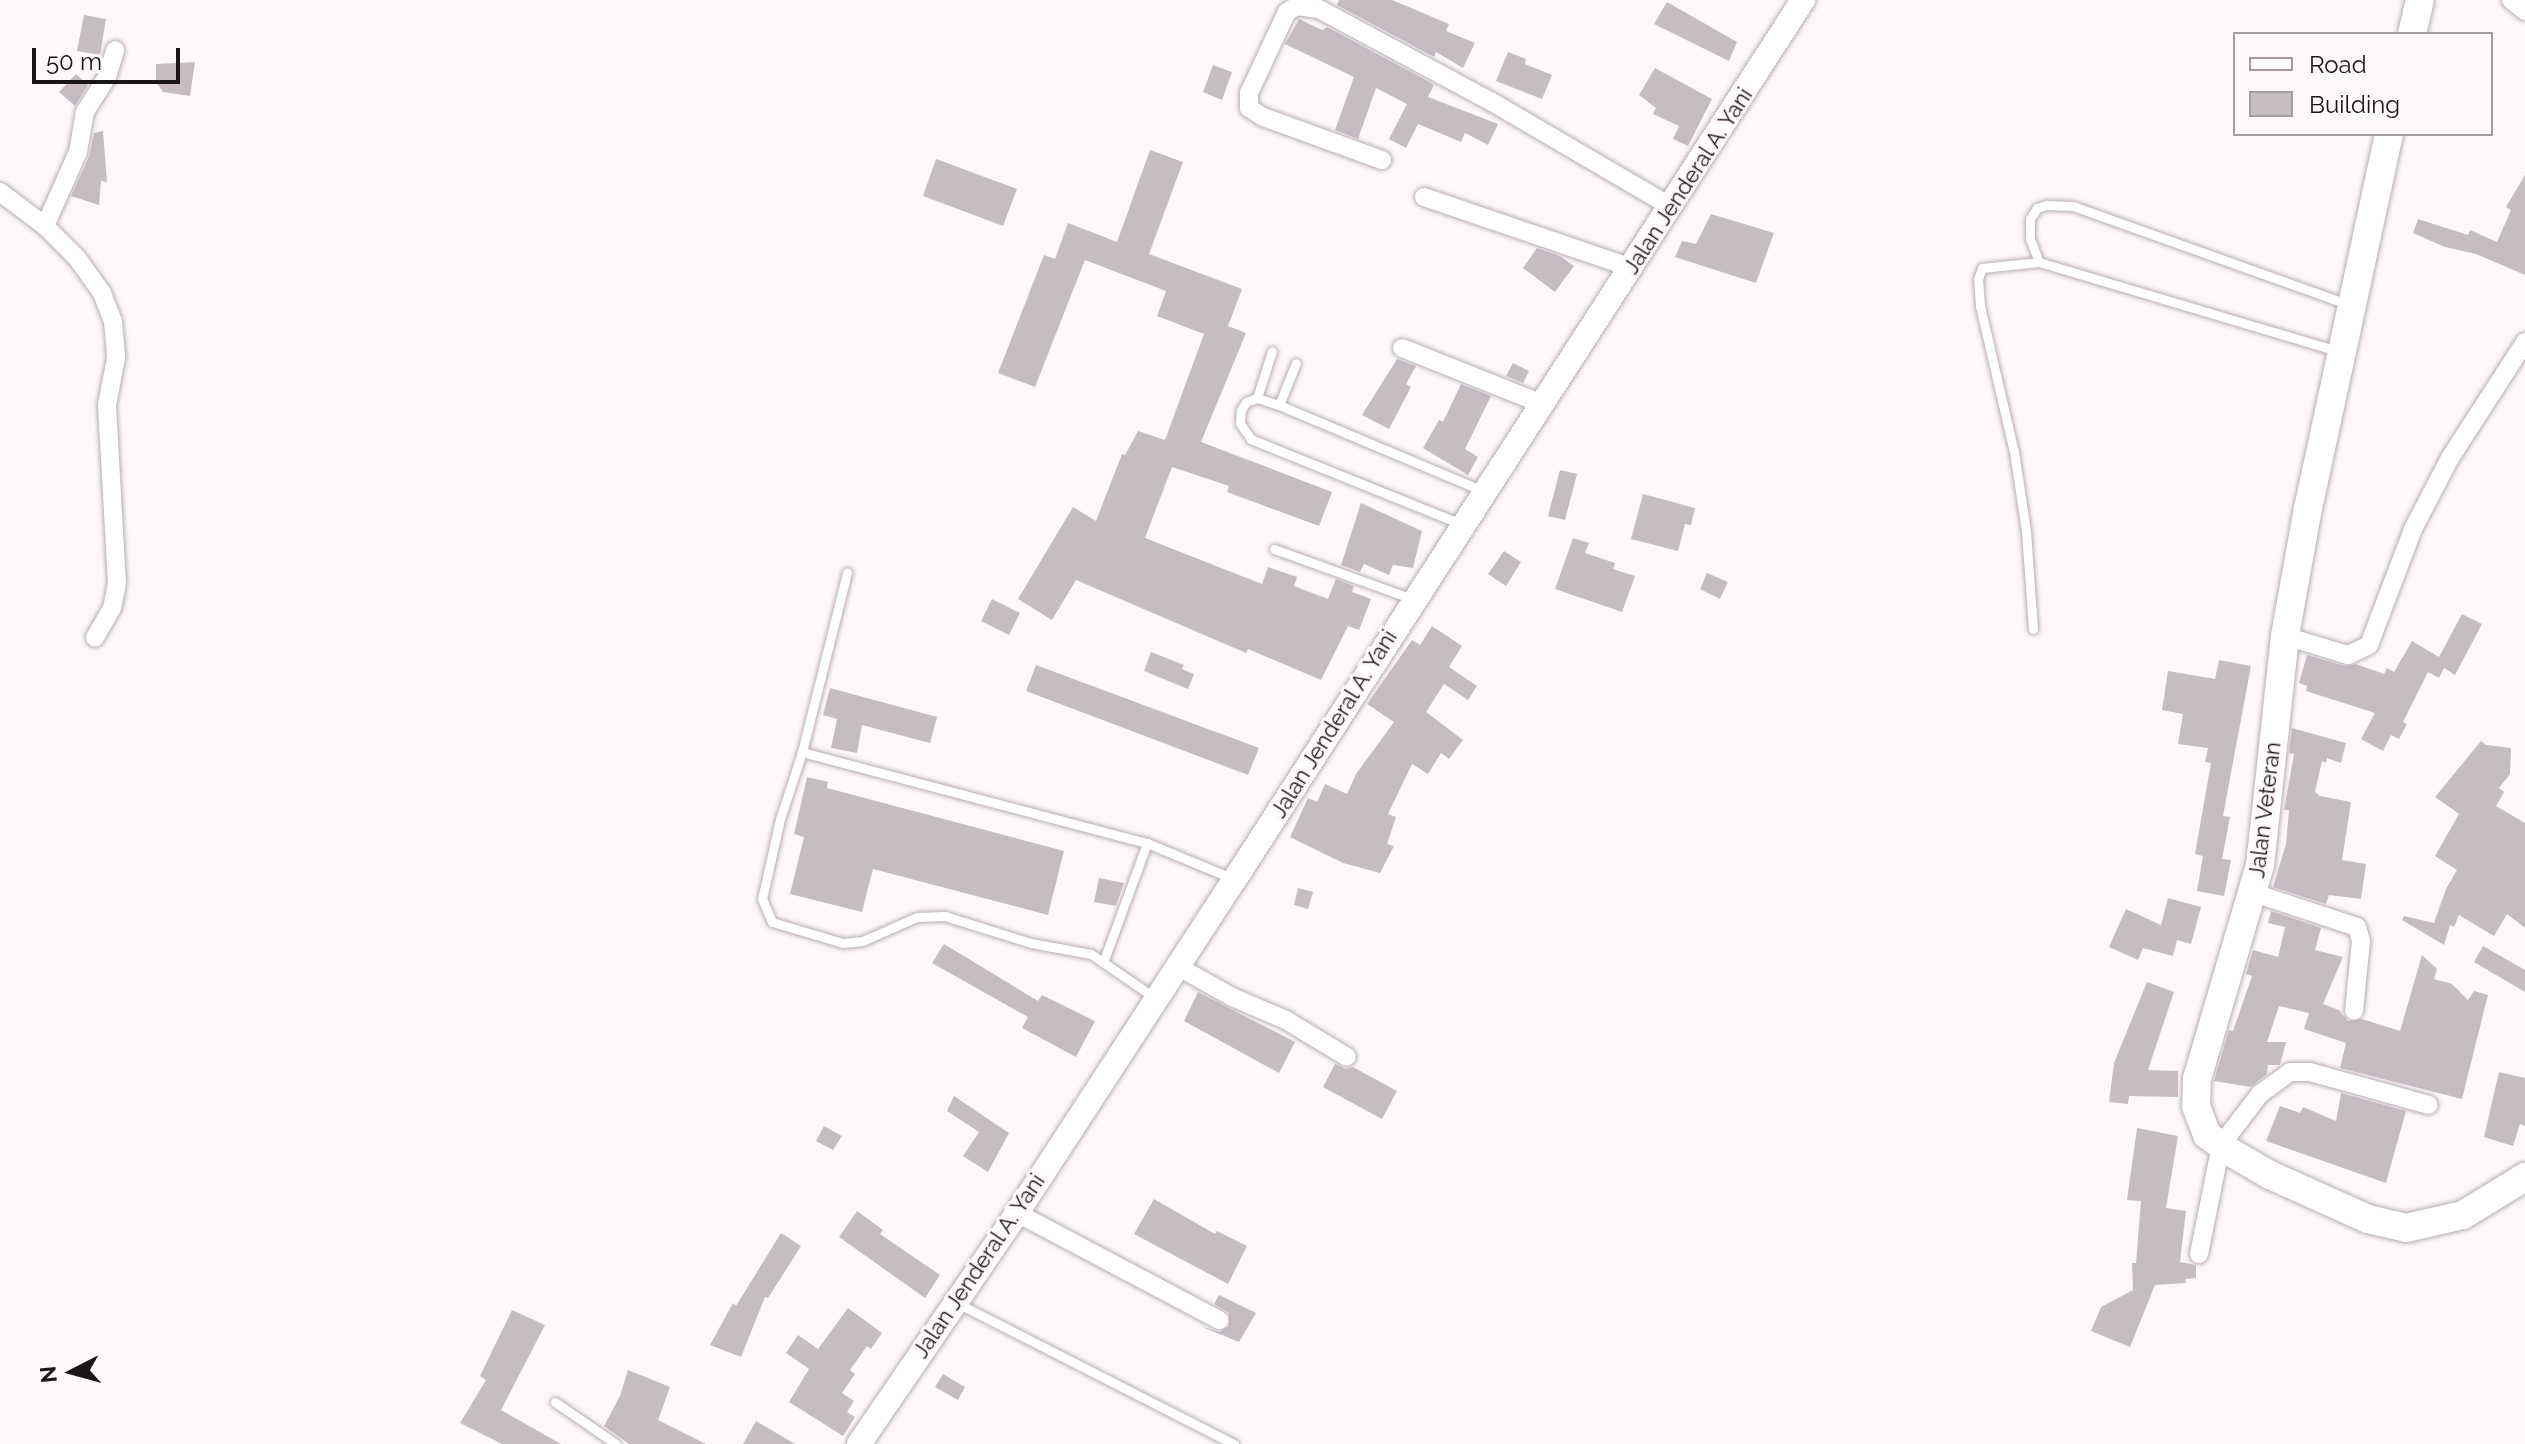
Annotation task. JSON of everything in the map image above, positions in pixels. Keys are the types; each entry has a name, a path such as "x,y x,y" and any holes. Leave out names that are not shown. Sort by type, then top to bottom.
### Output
{"main road":[{"name":"Jalan Jenderal A. Yani","path":"859,1444 1017,1213 1413,599 1672,207 1803,0"},
{"path":"2412,32 2420,0"},
{"name":"Jalan Veteran","path":"2389,136 2340,351 2285,636 2269,796 2254,893 2197,1079 2196,1106 2207,1135 2270,1175 2368,1219 2406,1228 2432,1225 2463,1215 2525,1177"}],"street":[{"path":"2511,0 2525,11"},
{"path":"1382,160 1263,117 1249,108 1249,93 1287,12 1297,6 1319,9 1492,102 1672,207"},
{"path":"45,226 78,152 85,112 107,77 115,50"},
{"path":"0,192 45,226 77,258 102,293 113,321 116,340 107,405 117,583 112,608 95,637"},
{"path":"1424,197 1632,268"},
{"path":"2285,636 2348,655 2369,645 2413,529 2450,458 2525,342"},
{"path":"1402,348 1543,404"},
{"path":"2254,893 2357,927 2361,941 2354,1011"},
{"path":"1177,966 1232,997 1286,1020 1347,1057"},
{"path":"2199,1254 2226,1149 2260,1094 2290,1072 2310,1072 2429,1105"},
{"path":"1017,1213 1219,1320"}],"lane":[{"path":"2039,262 2030,238 2030,219 2037,208 2046,205 2073,206 2351,305"},
{"path":"2033,629 2026,531 2016,465 1977,289 1982,268 2039,262 2340,351"},
{"path":"1257,398 1272,351"},
{"path":"1279,405 1296,363"},
{"path":"1464,525 1251,439 1240,423 1241,410 1246,402 1257,398 1279,405 1485,492"},
{"path":"1274,549 1413,599"},
{"path":"847,573 802,752 780,819 762,899 772,922 843,943 862,941 917,917 945,916 1031,943 1091,954 1104,960 1155,998"},
{"path":"802,752 1147,843 1235,879"},
{"path":"1104,960 1147,843"},
{"path":"955,1301 1234,1444"},
{"path":"555,1402 616,1444"}],"building":[{"path":"1339,0 1392,0 1449,24 1446,31 1475,43 1463,68 1436,52 1434,57 1337,5"},
{"path":"1667,2 1737,42 1729,61 1654,24"},
{"path":"84,15 106,19 100,55 77,51"},
{"path":"1299,19 1322,30 1327,27 1434,85 1428,97 1498,124 1488,145 1465,133 1461,142 1418,124 1406,148 1389,139 1407,104 1376,88 1358,139 1335,130 1354,77 1285,44"},
{"path":"1508,52 1526,59 1525,64 1552,75 1542,99 1496,81"},
{"path":"195,62 190,96 163,92 156,82 156,64"},
{"path":"1213,65 1232,72 1222,100 1203,92"},
{"path":"1655,68 1712,99 1688,146 1673,139 1679,126 1653,114 1656,108 1639,95"},
{"path":"76,74 88,85 75,106 59,92"},
{"path":"103,131 107,182 101,181 99,205 71,196 89,157 94,133"},
{"path":"1150,150 1183,162 1149,254 1242,289 1228,326 1246,333 1201,442 1332,492 1319,526 1227,492 1229,486 1172,467 1145,538 1262,584 1268,567 1297,577 1294,586 1328,599 1336,579 1354,586 1352,592 1371,599 1359,630 1348,626 1321,680 1248,649 1246,653 1076,580 1052,620 1018,599 1073,507 1096,521 1122,454 1125,455 1138,431 1165,440 1204,334 1157,316 1166,291 1085,260 1035,387 998,373 1044,255 1055,259 1068,223 1117,242"},
{"path":"936,159 1017,189 1003,226 923,196"},
{"path":"2525,175 2525,275 2476,254 2445,247 2413,233 2418,219 2468,235 2470,230 2497,242 2511,210 2506,207"},
{"path":"1711,214 1774,233 1756,283 1675,257 1682,241 1696,244"},
{"path":"1537,248 1560,256 1574,266 1555,292 1523,268"},
{"path":"1397,359 1416,366 1406,384 1411,387 1389,429 1362,415"},
{"path":"1513,363 1529,371 1523,383 1506,376"},
{"path":"1461,384 1491,396 1465,449 1478,457 1468,475 1423,448 1439,420 1443,422"},
{"path":"1560,470 1577,474 1565,520 1548,516"},
{"path":"1643,494 1695,508 1691,525 1685,524 1678,551 1631,539"},
{"path":"1361,503 1422,531 1413,568 1393,565 1389,575 1364,564 1360,572 1341,565"},
{"path":"1573,538 1589,543 1585,553 1615,563 1613,569 1635,576 1622,612 1555,589"},
{"path":"1504,551 1521,562 1506,586 1488,574"},
{"path":"1707,573 1728,582 1720,599 1700,589"},
{"path":"992,599 1020,613 1009,635 981,621"},
{"path":"2462,614 2482,624 2455,675 2444,668 2439,678 2428,672 2403,722 2407,724 2399,739 2391,735 2383,751 2361,739 2375,713 2306,691 2307,686 2299,683 2307,655 2345,666 2356,664 2384,674 2387,668 2394,672 2412,641 2439,657"},
{"path":"1432,626 1462,646 1449,667 1477,686 1468,700 1444,684 1426,712 1463,740 1449,759 1441,753 1428,774 1412,764 1388,814 1396,817 1387,844 1394,846 1380,873 1343,863 1290,837 1308,798 1317,802 1325,784 1347,794 1356,774 1394,722 1367,704 1412,640 1420,645"},
{"path":"1151,652 1184,665 1182,669 1194,674 1188,689 1144,671"},
{"path":"2219,660 2251,666 2223,816 2230,817 2222,859 2231,860 2224,896 2197,891 2203,856 2195,854 2211,763 2205,762 2208,748 2178,744 2183,714 2162,710 2168,671 2215,679"},
{"path":"1036,665 1259,748 1248,775 1026,691"},
{"path":"830,688 937,717 930,743 862,725 857,753 831,748 837,719 823,715"},
{"path":"2292,728 2346,743 2341,763 2327,758 2326,763 2322,761 2315,792 2320,796 2351,802 2342,860 2366,864 2361,899 2329,895 2326,904 2273,887 2286,844 2289,810 2284,810 2294,754 2289,753"},
{"path":"2481,741 2486,745 2511,748 2510,774 2499,788 2504,792 2496,806 2525,823 2525,928 2507,914 2494,936 2459,915 2454,927 2450,925 2444,945 2402,920 2404,916 2434,923 2446,889 2457,870 2435,856 2459,814 2435,797"},
{"path":"807,777 828,782 827,788 1064,851 1048,915 873,869 862,912 790,894 804,837 794,834"},
{"path":"1099,878 1124,883 1116,906 1094,902"},
{"path":"1298,888 1313,892 1308,909 1294,905"},
{"path":"2168,898 2201,907 2191,944 2177,940 2173,956 2143,948 2138,960 2109,947 2126,909 2161,925"},
{"path":"2271,911 2321,928 2315,950 2343,957 2323,1004 2339,1010 2348,1021 2362,1019 2400,1031 2422,955 2437,969 2434,979 2452,984 2468,1000 2474,991 2488,995 2462,1099 2340,1068 2346,1043 2304,1029 2309,1013 2279,1006 2267,1042 2286,1042 2280,1065 2268,1065 2267,1074 2251,1087 2214,1081 2229,1030 2233,1031 2252,976 2246,974 2253,950 2278,957 2285,927 2268,923"},
{"path":"944,944 1038,1001 1042,995 1095,1021 1076,1057 1022,1028 1028,1017 932,963"},
{"path":"2483,946 2525,970 2525,992 2474,962"},
{"path":"2147,982 2174,992 2148,1070 2178,1071 2178,1097 2129,1096 2128,1104 2109,1102 2114,1063"},
{"path":"1198,992 1295,1042 1279,1073 1184,1021"},
{"path":"1335,1064 1346,1069 1353,1067 1397,1091 1382,1119 1323,1087"},
{"path":"2499,1072 2525,1078 2525,1126 2520,1124 2513,1146 2484,1137"},
{"path":"2341,1093 2406,1111 2386,1183 2266,1141 2280,1106 2300,1113 2303,1107 2336,1121"},
{"path":"954,1096 1009,1133 988,1172 963,1156 979,1132 947,1111"},
{"path":"824,1126 842,1136 833,1150 816,1141"},
{"path":"2137,1128 2178,1136 2166,1208 2186,1211 2180,1262 2196,1265 2196,1278 2185,1279 2186,1283 2155,1285 2130,1347 2091,1331 2101,1307 2133,1290 2132,1263 2136,1263 2141,1201 2127,1200"},
{"path":"1154,1199 1215,1234 1217,1231 1247,1246 1228,1284 1134,1234"},
{"path":"857,1211 883,1230 880,1234 940,1275 925,1298 839,1237"},
{"path":"781,1233 801,1246 768,1298 765,1297 741,1357 710,1345 733,1303 736,1306"},
{"path":"1219,1295 1256,1313 1239,1342 1200,1326 1219,1332 1229,1326 1229,1313 1214,1304"},
{"path":"848,1308 882,1333 871,1349 867,1346 850,1370 855,1374 842,1393 854,1401 847,1412 855,1417 843,1436 789,1402 809,1369 786,1353 798,1335 818,1349"},
{"path":"512,1310 545,1325 501,1410 561,1444 502,1444 460,1423 486,1380 480,1376"},
{"path":"628,1370 670,1387 658,1420 706,1444 629,1444 604,1426 620,1396"},
{"path":"943,1374 965,1387 958,1400 935,1387"},
{"path":"756,1421 795,1444 743,1444"}]}
